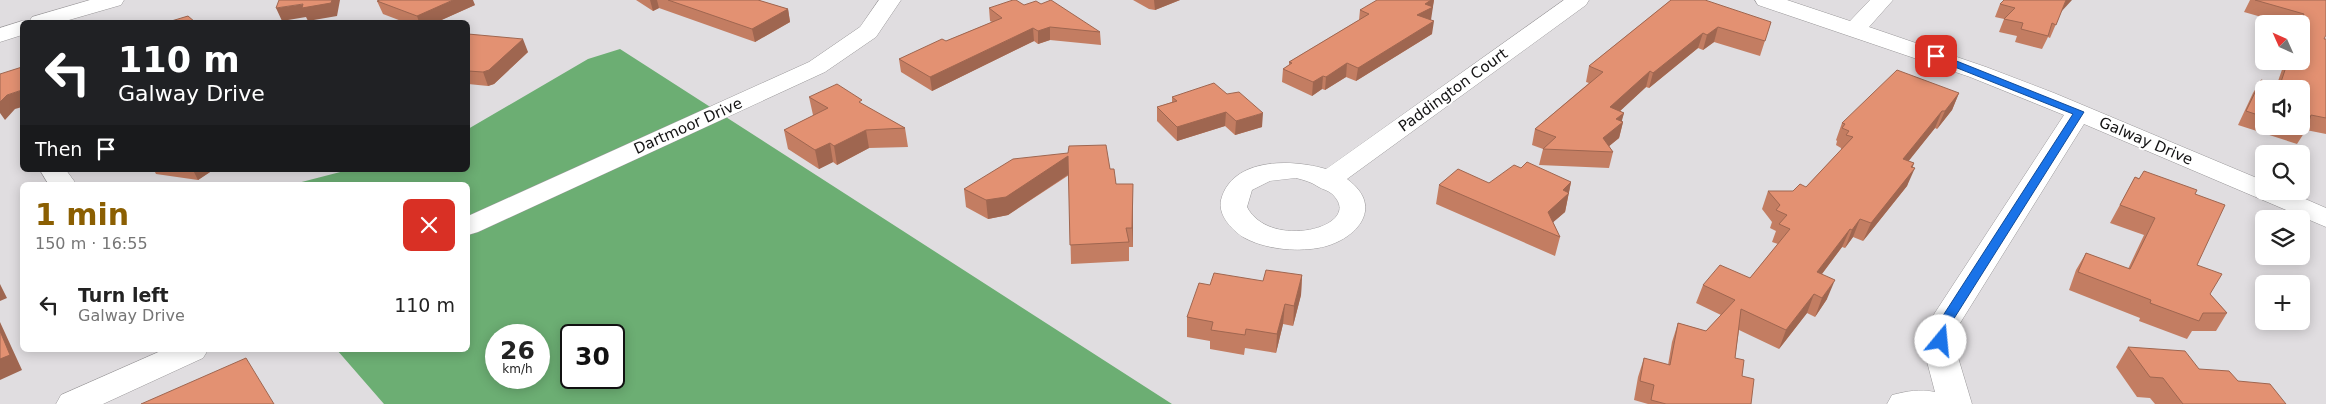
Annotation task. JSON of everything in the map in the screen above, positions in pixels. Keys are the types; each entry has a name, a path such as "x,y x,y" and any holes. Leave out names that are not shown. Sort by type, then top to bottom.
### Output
{"street":[{"path":"47,20 113,0"},
{"name":"Dartmoor Drive","path":"470,225 817,67 868,32 890,0"},
{"name":"Paddington Court","path":"1327,181 1578,0"},
{"name":"Galway Drive","path":"1766,0 1978,72 2079,112 2326,218"},
{"path":"1855,29 1882,0"},
{"path":"0,34 20,29"},
{"path":"1955,404 1941,354 1942,328 2079,112"},
{"path":"74,404 181,352"},
{"path":"1904,404 1917,401 1938,404"}],"green space":[{"path":"620,49 1172,404 384,404 339,352 470,352 470,182 302,182 340,172 470,172 470,128 588,59"}],"building":[{"path":"279,0 332,0 331,3 302,8 303,4 276,8"},
{"path":"453,0 417,16 377,1"},
{"path":"668,0 758,0 788,9 752,29"},
{"path":"1013,0 1024,5 1036,1 1041,4 1051,0 1100,32 1050,27 1038,31 1033,28 930,77 899,59 942,39 946,41 1002,18 989,8"},
{"path":"1377,0 1431,0 1425,4 1433,7 1417,15 1434,21 1358,68 1347,63 1326,77 1323,76 1313,82 1283,69 1292,63 1289,62 1369,14 1360,10"},
{"path":"1671,0 1705,0 1771,22 1765,41 1718,27 1707,35 1703,33 1653,73 1650,71 1610,107 1624,113 1616,119 1623,122 1603,138 1613,152 1543,149 1556,137 1535,129 1603,72 1589,66"},
{"path":"2004,0 2066,0 2056,25 2052,23 2048,36 2021,29 2023,23 2004,19 2015,8 2000,4"},
{"path":"2255,0 2326,0 2326,35 2324,39 2326,39 2326,118 2311,115 2310,118 2310,80 2282,80 2285,70 2310,70 2310,15"},
{"path":"188,16 193,20 175,20"},
{"path":"470,34 523,39 489,70 483,72 470,71"},
{"path":"20,68 20,91 7,95 0,102 0,74"},
{"path":"1897,70 1959,93 1903,159 1914,163 1911,167 1915,168 1871,223 1860,219 1817,272 1835,280 1822,298 1814,294 1786,330 1741,309 1735,358 1744,360 1742,376 1754,379 1751,404 1666,404 1651,400 1654,385 1640,381 1644,358 1670,365 1678,323 1706,331 1735,300 1703,285 1720,265 1750,278 1790,229 1779,224 1787,215 1776,210 1780,205 1768,191 1793,191 1800,184 1806,187 1853,137 1846,135 1849,131 1842,128 1845,124 1842,123"},
{"path":"1214,83 1227,94 1239,92 1263,113 1236,121 1226,112 1177,127 1157,107 1177,101 1172,97"},
{"path":"837,84 862,100 859,102 905,128 866,130 834,146 830,143 815,150 784,130 828,108 809,97"},
{"path":"2255,92 2255,114 2246,111"},
{"path":"1106,145 1110,169 1114,169 1116,184 1133,184 1132,228 1126,228 1129,242 1070,245 1068,156 1006,197 986,200 964,189 1013,159 1068,153 1069,146"},
{"path":"1527,162 1571,182 1563,190 1569,193 1548,212 1560,237 1439,185 1458,169 1489,183 1514,165 1521,168"},
{"path":"2144,171 2197,190 2195,194 2225,205 2197,265 2222,274 2210,294 2227,313 2203,313 2199,321 2150,303 2151,300 2078,272 2086,253 2130,269 2155,218 2120,205 2135,177 2139,179"},
{"path":"1266,270 1302,275 1294,306 1285,304 1277,334 1246,329 1245,335 1211,330 1213,322 1187,317 1199,283 1210,285 1214,273 1263,281"},
{"path":"0,331 10,355 0,359"},
{"path":"2128,347 2185,351 2199,369 2229,371 2238,381 2270,384 2286,404 2183,404 2163,378 2150,377"},
{"path":"246,358 274,404 141,404"}],"route":[{"path":"1936,56 2079,112 1942,328 1941,341"}]}
